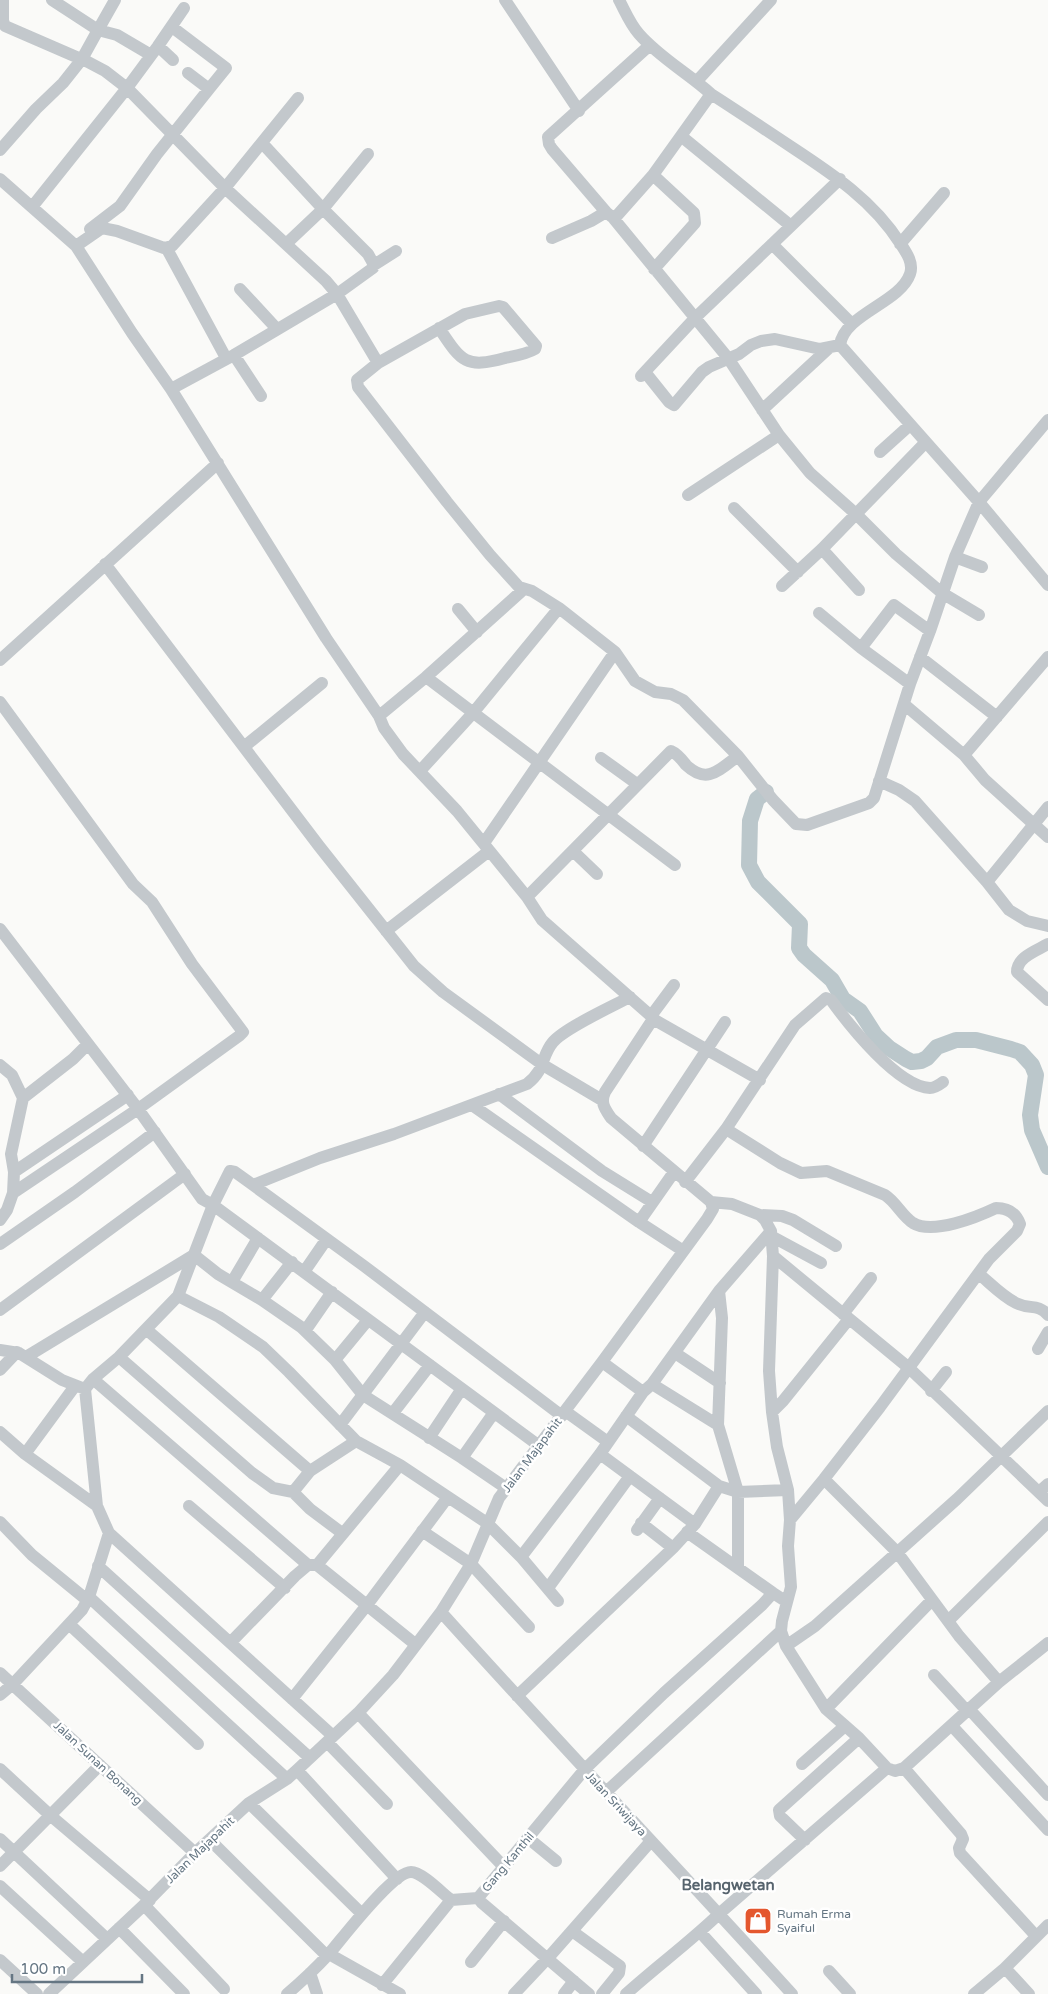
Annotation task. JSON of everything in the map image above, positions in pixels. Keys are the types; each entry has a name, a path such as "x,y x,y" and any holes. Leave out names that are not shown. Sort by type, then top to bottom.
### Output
{"street":[{"path":"3,0 3,20 5,26 45,41 105,70 127,88 225,188 326,281 337,294 378,364"},
{"path":"52,0 98,30 117,35 173,60"},
{"path":"0,150 82,60 115,0"},
{"path":"505,0 579,111"},
{"path":"619,0 638,33 661,56 697,81 711,94 840,179 873,208 909,258 911,267 903,285 852,324 835,346 762,410"},
{"path":"697,81 771,0"},
{"path":"32,207 127,88 184,8"},
{"path":"73,243 120,206 172,133 226,68 172,27"},
{"path":"650,45 579,111 550,134 549,144 654,270 696,317 728,358 779,435 810,473 856,514 896,554 942,593 979,614"},
{"path":"188,73 209,89"},
{"path":"552,238 591,221 610,216 653,175 711,94"},
{"path":"167,248 178,241 225,188 263,144 298,98"},
{"path":"681,136 791,226"},
{"path":"263,144 368,254 374,265"},
{"path":"286,244 323,209 368,154"},
{"path":"653,175 694,213 696,220 696,223 654,270"},
{"path":"835,346 820,349 768,339 751,345 739,354 702,372 674,405 643,374 696,317 840,179"},
{"path":"2,186 32,207 73,243 171,389 326,638 379,716 395,745 486,847 548,926 652,1018 760,1080"},
{"path":"900,244 944,193"},
{"path":"73,243 102,228 117,231 167,248 230,357 261,396"},
{"path":"772,244 852,324"},
{"path":"171,389 230,357 337,294 372,269 374,265 396,251"},
{"path":"240,289 277,329"},
{"path":"440,328 453,349 462,358 474,364 492,362 535,349 536,346 506,309 500,306 465,314 440,328 378,364 357,380 358,386 490,555 518,587 532,591 559,608 615,652 635,681 654,692 671,694 683,700 738,756 772,800 796,824 808,825 869,803 874,798 905,705 910,684 955,557 978,502 1048,420"},
{"path":"835,346 926,442 1048,585"},
{"path":"880,452 910,425"},
{"path":"688,496 779,435"},
{"path":"782,586 822,549 926,442"},
{"path":"0,660 218,463"},
{"path":"734,508 798,572"},
{"path":"822,549 859,590"},
{"path":"955,557 982,567"},
{"path":"105,564 414,966 443,992 543,1065 602,1100"},
{"path":"379,716 524,590"},
{"path":"861,648 894,605 930,631"},
{"path":"420,771 473,713 559,608"},
{"path":"458,609 477,632"},
{"path":"819,613 861,648 910,684"},
{"path":"386,931 486,847 539,763 615,652"},
{"path":"964,756 1048,656"},
{"path":"920,657 997,717"},
{"path":"426,677 675,865"},
{"path":"245,746 322,683"},
{"path":"0,702 133,884 152,902 192,964 243,1032 138,1109 13,1193"},
{"path":"905,705 964,756 985,780 1048,838"},
{"path":"527,897 671,751 675,752 688,767 702,776 715,772 738,756"},
{"path":"601,758 637,784"},
{"path":"879,781 899,790 915,801 1017,917 1026,922 1048,926"},
{"path":"987,882 1048,808"},
{"path":"573,851 597,874"},
{"path":"0,929 128,1095 202,1199 292,1262 461,1390 538,1445"},
{"path":"1048,944 1021,960 1017,965 1016,972 1048,1000"},
{"path":"674,985 605,1092 602,1100 604,1108 611,1118 711,1202 732,1204 760,1215 782,1216 793,1220 836,1246"},
{"path":"253,1185 320,1158 394,1134 527,1084 538,1074 554,1041 571,1029 630,997"},
{"path":"685,1182 726,1129 760,1080 795,1024 826,998 831,1000 868,1047 890,1067 912,1082 927,1088 936,1087 943,1082"},
{"path":"643,1146 725,1022"},
{"path":"23,1098 73,1059 88,1044"},
{"path":"0,1065 12,1075 23,1098 11,1154 14,1172 13,1193 0,1220"},
{"path":"500,1094 602,1170 652,1202"},
{"path":"14,1172 128,1095"},
{"path":"472,1105 682,1250"},
{"path":"726,1129 780,1163 801,1172 827,1171 885,1195 911,1221 921,1226 954,1225 996,1208 1003,1208 1013,1213 1020,1224 1017,1231 989,1259 909,1368 790,1520"},
{"path":"0,1244 75,1192 155,1132"},
{"path":"0,1147 11,1154"},
{"path":"25,1454 80,1388 119,1358 178,1296 213,1205 230,1171 235,1172 253,1185 563,1414 608,1442"},
{"path":"639,1222 674,1172"},
{"path":"0,1310 185,1174"},
{"name":"Jalan Majapahit","path":"49,1994 147,1903 195,1853 249,1803 287,1779 310,1758 358,1713 393,1675 441,1612 471,1564 487,1523 506,1488 602,1362 713,1209 711,1202"},
{"path":"760,1215 765,1220 771,1233 773,1256 769,1371 772,1412 777,1447 788,1490 790,1520 788,1546 791,1586 781,1631 786,1646 826,1709 887,1768 898,1771 904,1768 952,1726 999,1682 1048,1643"},
{"path":"771,1233 821,1263"},
{"path":"521,1557 600,1454 719,1291 771,1233"},
{"path":"232,1282 258,1238"},
{"path":"304,1272 326,1240"},
{"path":"194,1255 218,1274 262,1300 306,1331 335,1360 363,1395 506,1488"},
{"path":"0,1370 21,1354 194,1255"},
{"path":"773,1256 909,1368 931,1391 1045,1492"},
{"path":"262,1300 292,1262"},
{"path":"979,1274 1010,1300 1023,1306 1038,1307 1048,1315"},
{"path":"772,1412 783,1401 846,1316 870,1278"},
{"path":"719,1291 722,1318 718,1424 738,1492 738,1567"},
{"path":"306,1331 332,1292"},
{"path":"178,1296 219,1317 263,1347 356,1440 400,1465 487,1523 521,1557 558,1601"},
{"path":"340,1425 425,1312"},
{"path":"335,1360 368,1320"},
{"path":"147,1330 310,1471"},
{"path":"1038,1349 1048,1332"},
{"path":"0,1350 21,1354 80,1388"},
{"path":"675,1353 720,1383"},
{"path":"119,1358 263,1482 273,1488 293,1492 310,1509 342,1533"},
{"path":"602,1362 647,1388 718,1424"},
{"path":"393,1413 430,1365"},
{"path":"931,1391 946,1372"},
{"path":"93,1379 312,1565 416,1644"},
{"path":"80,1388 97,1506 109,1533 292,1699 387,1804"},
{"path":"429,1438 461,1390"},
{"path":"786,1646 815,1626 1003,1456 1048,1411"},
{"path":"462,1458 494,1414"},
{"path":"626,1416 719,1486 738,1492 788,1490"},
{"path":"0,1432 25,1454 97,1506"},
{"path":"293,1492 310,1471 356,1440"},
{"path":"600,1454 660,1498 691,1528 738,1567 787,1602"},
{"path":"231,1642 285,1588 312,1565 400,1465"},
{"path":"548,1588 630,1476"},
{"path":"824,1479 897,1552 948,1621 999,1682"},
{"path":"517,1696 673,1548 691,1528 719,1486"},
{"path":"292,1699 448,1496"},
{"path":"660,1498 639,1526 673,1548"},
{"path":"189,1506 285,1588"},
{"path":"0,1522 32,1555 88,1599 287,1779"},
{"path":"948,1621 1048,1522"},
{"path":"422,1531 471,1564 528,1628"},
{"path":"0,1695 70,1625 82,1610 88,1599 109,1533"},
{"path":"98,1566 310,1758"},
{"name":"Gang Kanthil","path":"451,1900 478,1898 585,1770 671,1687 762,1605 772,1593"},
{"path":"826,1709 932,1600"},
{"name":"Jalan Sriwijaya","path":"441,1612 585,1770 720,1913 792,1994"},
{"path":"70,1625 198,1744"},
{"path":"606,1792 781,1631"},
{"name":"Jalan Sunan Bonang","path":"0,1673 195,1853"},
{"path":"934,1675 1048,1795"},
{"path":"358,1713 504,1867"},
{"path":"802,1764 845,1726"},
{"path":"952,1726 1048,1830"},
{"path":"806,1840 780,1816 779,1810 858,1738"},
{"path":"0,1866 100,1765"},
{"path":"626,1994 700,1932 887,1768"},
{"path":"904,1768 961,1834 963,1838 959,1848 960,1853 1036,1936"},
{"path":"0,1769 147,1903 224,1989"},
{"path":"297,1770 397,1878"},
{"path":"249,1803 362,1914"},
{"path":"528,1838 556,1861"},
{"path":"0,1839 107,1939"},
{"path":"210,1840 328,1955 400,1994"},
{"path":"514,1994 651,1841"},
{"path":"287,1994 328,1955 362,1914 397,1878 407,1872 417,1873 451,1900 382,1984"},
{"path":"0,1886 83,1962"},
{"path":"478,1898 589,1994"},
{"path":"471,1962 504,1921"},
{"path":"974,1994 1005,1968 1048,1925"},
{"path":"119,1928 184,1994"},
{"path":"572,1931 620,1966 619,1973 602,1994"},
{"path":"700,1932 756,1994"},
{"path":"0,1960 37,1994"},
{"path":"1005,1968 1029,1994"},
{"path":"829,1971 850,1994"},
{"path":"310,1973 318,1994"},
{"path":"564,1994 574,1981"}],"waterway":[{"path":"766,792 757,799 750,821 749,865 758,882 800,924 799,948 804,955 832,980 843,999 860,1011 876,1036 889,1048 912,1062 921,1061 927,1058 937,1047 956,1040 976,1040 1020,1052 1032,1065 1036,1075 1030,1115 1032,1130 1048,1167"}],"place":[{"name":"Rumah Erma Syaiful","path":"758,1921"}],"district":[{"name":"Belangwetan","path":"728,1885"}]}
